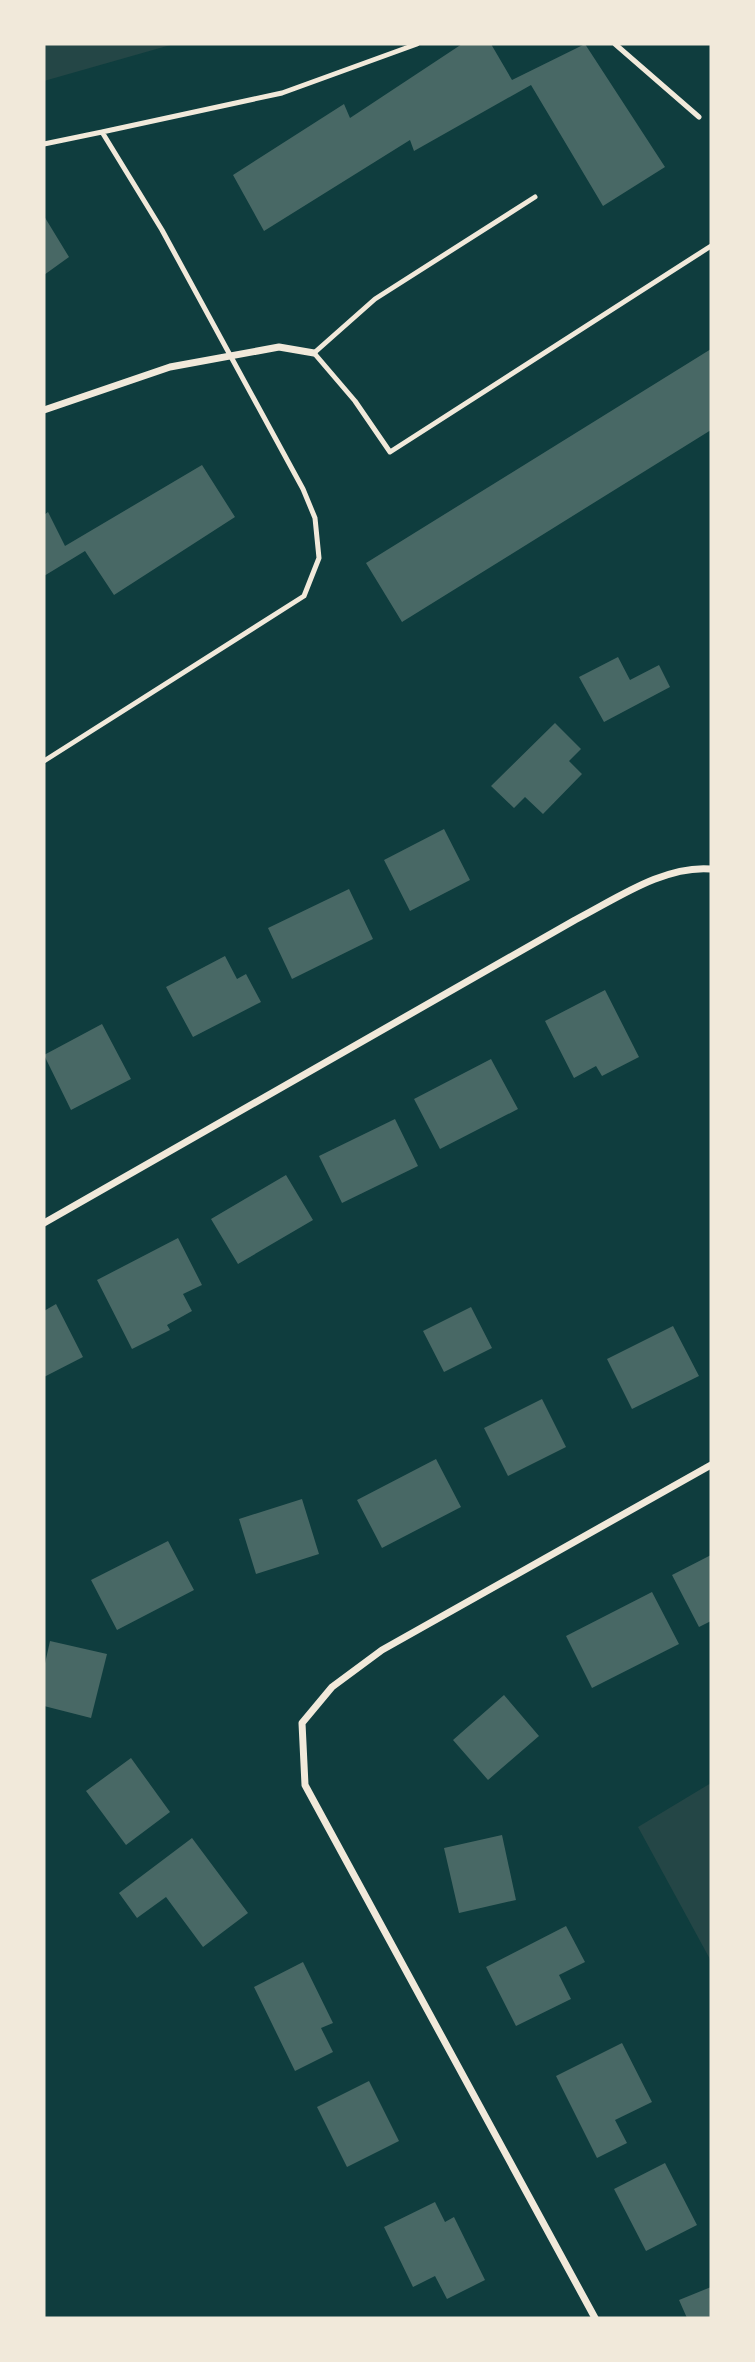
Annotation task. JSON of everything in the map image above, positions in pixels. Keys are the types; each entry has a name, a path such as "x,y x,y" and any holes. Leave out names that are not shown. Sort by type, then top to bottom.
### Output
{"street":[{"path":"44,410 170,368 229,355 279,346 314,353"},
{"path":"44,1223 587,914 645,884 693,868 711,869"},
{"path":"595,2318 304,1785 302,1723 332,1686 382,1650 711,1465"}],"lane":[{"path":"44,144 282,93 417,44"},
{"path":"615,44 699,117"},
{"path":"44,761 304,596 319,558 315,518 303,489 162,230 102,132"},
{"path":"535,197 375,299 314,353 355,401 390,452 711,246"}],"shaded area":[{"path":"44,44 174,44 44,81"},
{"path":"711,1783 711,1961 638,1827"}],"building":[{"path":"462,44 491,44 512,80 585,44 665,167 603,206 531,85 414,151 410,140 264,231 233,175 344,104 350,118"},
{"path":"44,216 69,257 44,275"},
{"path":"711,349 711,430 402,622 366,563"},
{"path":"202,465 235,517 114,595 85,551 44,576 44,515 48,512 65,546"},
{"path":"618,657 630,680 659,665 670,687 604,722 579,677"},
{"path":"555,723 581,749 569,761 582,774 543,814 525,797 514,808 491,786"},
{"path":"444,829 470,880 410,911 384,860"},
{"path":"349,889 373,939 292,979 268,928"},
{"path":"225,956 237,979 246,974 261,1002 193,1037 166,987"},
{"path":"605,990 639,1057 602,1076 596,1066 574,1078 545,1021"},
{"path":"102,1024 131,1079 71,1110 44,1055"},
{"path":"491,1059 518,1109 440,1149 414,1099"},
{"path":"395,1119 418,1166 342,1203 319,1156"},
{"path":"286,1175 313,1220 238,1264 211,1219"},
{"path":"178,1238 202,1285 183,1294 192,1311 167,1325 170,1330 132,1349 97,1280"},
{"path":"56,1304 83,1357 44,1377 44,1311"},
{"path":"471,1307 492,1348 444,1372 423,1331"},
{"path":"673,1326 699,1376 632,1409 607,1359"},
{"path":"542,1399 566,1447 508,1476 484,1428"},
{"path":"436,1459 461,1507 382,1548 357,1500"},
{"path":"302,1499 319,1554 256,1574 239,1519"},
{"path":"168,1541 194,1590 117,1630 91,1580"},
{"path":"711,1555 711,1621 699,1627 672,1575"},
{"path":"652,1592 679,1644 592,1688 566,1636"},
{"path":"50,1641 107,1654 91,1718 44,1706 44,1668"},
{"path":"504,1695 539,1736 488,1780 453,1740"},
{"path":"131,1758 170,1812 126,1845 86,1791"},
{"path":"502,1835 516,1900 459,1913 444,1848"},
{"path":"192,1838 248,1913 203,1947 166,1897 137,1918 119,1893"},
{"path":"566,1926 585,1962 559,1975 571,1999 516,2026 486,1967"},
{"path":"303,1962 333,2023 321,2028 333,2052 295,2071 254,1987"},
{"path":"622,2043 652,2102 615,2120 627,2143 597,2158 556,2076"},
{"path":"369,2081 399,2141 347,2167 317,2107"},
{"path":"665,2163 697,2225 646,2251 614,2189"},
{"path":"435,2202 445,2222 454,2217 485,2280 447,2299 435,2276 413,2287 384,2227"},
{"path":"711,2287 711,2318 687,2318 679,2300"}]}
